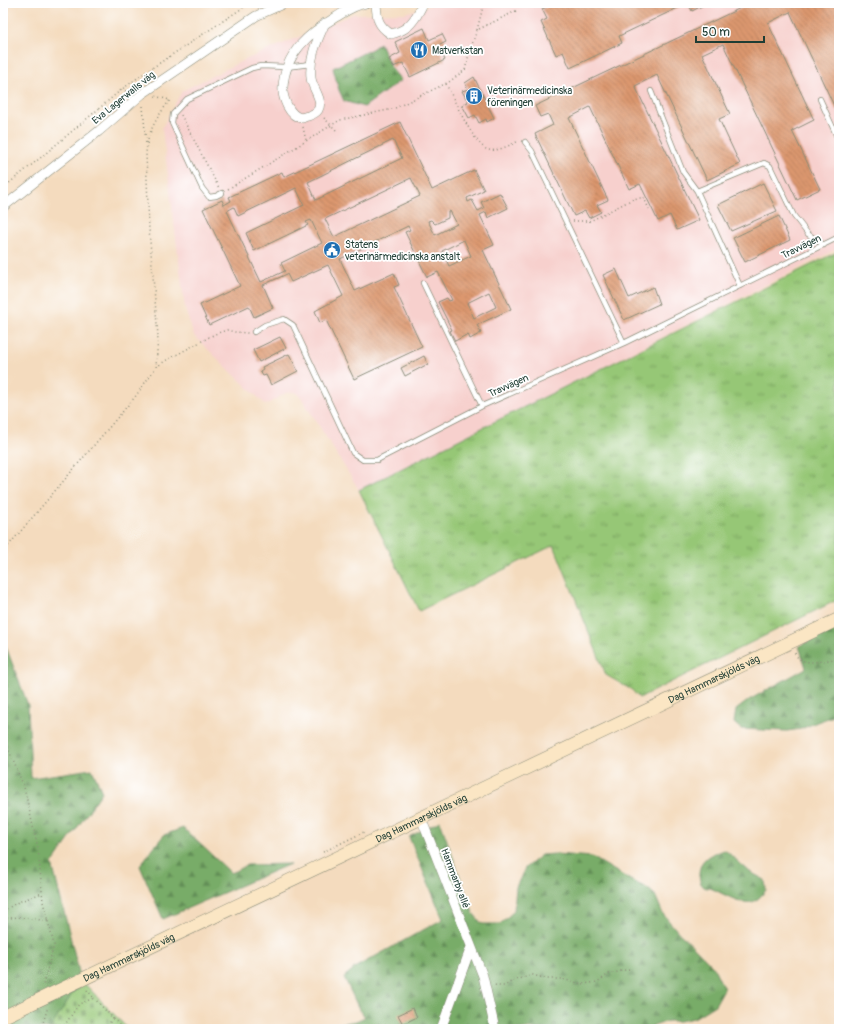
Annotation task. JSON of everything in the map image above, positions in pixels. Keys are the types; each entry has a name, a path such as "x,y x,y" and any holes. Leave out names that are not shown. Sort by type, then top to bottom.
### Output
{"main road":[{"name":"Dag Hammarskjölds väg","path":"3,1017 44,992 421,818 839,619"}],"street":[{"name":"Eva Lagerwalls väg","path":"3,208 142,94 256,16 285,3"},
{"path":"325,23 315,45 311,64 311,80 320,104 318,110 310,116 302,118 295,115 288,108 283,88 286,67 301,42 311,33 325,23 352,4 366,3"},
{"path":"376,3 377,18 380,25 391,34 406,29 412,23 423,3"},
{"name":"Hammarby allé","path":"421,818 483,976 495,1029"},
{"path":"441,1029 471,947"}],"lane":[{"path":"222,193 209,197 202,188 172,123 173,114 187,98 252,68 265,66 286,67 311,64"},
{"path":"651,91 683,172 698,191 740,286"},
{"path":"820,99 839,141"},
{"path":"525,142 532,151 624,343"},
{"path":"698,191 764,163 770,166 794,216 808,234 824,245"},
{"name":"Travvägen","path":"254,332 265,325 284,319 293,325 354,453 363,460 377,460 482,406 624,343 839,237"},
{"path":"423,283 482,406"}],"path":[{"path":"3,188 121,90 250,3"},
{"path":"178,107 222,193 340,120 393,109 446,83 465,70 484,3"},
{"path":"477,30 516,11"},
{"path":"143,74 142,94 146,144 149,229 158,336 156,367"},
{"path":"446,83 468,125 480,144 486,149 493,150 518,141 525,142"},
{"path":"121,90 170,100 158,116 146,144"},
{"path":"316,111 338,132"},
{"path":"302,118 306,141"},
{"path":"566,221 590,221 633,199 638,198 644,198 649,209"},
{"path":"3,552 130,403 156,367 164,361 214,334 227,330 244,333 254,332"},
{"path":"790,642 796,657 804,662 815,662 839,658"},
{"path":"3,736 24,787 38,848 43,902 54,945 44,992 47,1010 40,1029"},
{"path":"3,911 18,902 42,893"},
{"path":"3,919 18,918 48,921"},
{"path":"485,984 491,983 497,986 505,986 512,980 533,975 547,979 561,979 583,984 597,982 609,974 629,969"},
{"path":"84,986 123,1029"},
{"path":"62,1029 79,1004 94,998"},
{"path":"105,1029 113,1018"}],"shaded area":[{"path":"439,3 839,3 839,248 359,490 301,397 295,392 285,393 266,405 194,336 185,309 162,128 182,91 240,62 353,14 405,13"}],"green space":[{"path":"380,43 391,68 401,80 364,107 344,101 339,90 333,68 372,49"},
{"path":"839,251 839,599 639,698 632,690 606,675 554,545 419,611 359,490"},
{"path":"839,626 839,714 801,729 787,731 741,729 734,723 736,710 749,700 806,668 799,646"},
{"path":"3,639 28,705 31,778 92,769 102,792 52,864 81,980 50,1029 3,1029"},
{"path":"440,821 473,913 482,924 500,924 514,911 516,887 525,868 541,855 556,854 592,857 632,881 647,888 655,895 663,914 679,933 713,966 724,989 715,1005 694,1018 679,1021 668,1021 645,1029 317,1029 356,1021 365,1017 358,1007 344,977 356,967 443,919 409,837"},
{"path":"183,828 231,873 247,865 290,864 163,919 140,866 164,835"},
{"path":"725,850 750,872 765,880 766,890 756,900 752,902 742,902 705,887 700,882 699,876 703,861 710,855"},
{"path":"81,980 128,1029 50,1029"}],"building":[{"path":"555,3 708,3 692,11 689,5 687,6 686,4 619,36 622,43 570,68 563,52 556,55 541,22 547,19 542,9"},
{"path":"751,3 839,3 839,109 836,110 790,12 768,23 814,120 792,131 820,189 797,200 723,44 702,54 730,114 719,119 740,164 707,180 657,75 635,86 699,220 677,230 670,215 658,221 640,184 629,189 590,107 569,118 608,200 597,205 601,212 589,218 585,211 574,216 535,134 553,125 548,114 540,117 535,106"},
{"name":"Matverkstan","path":"424,28 429,40 442,34 446,42 438,46 445,60 410,77 403,63 393,67 389,59 400,53 395,42"},
{"name":"Veterinärmedicinska föreningen","path":"474,77 494,118 487,122 486,119 479,123 475,115 469,118 462,105 468,102 462,91 468,89 465,83"},
{"name":"Statens veterinärmedicinska anstalt","path":"400,122 432,190 474,170 484,190 467,198 468,202 472,200 478,211 484,208 481,202 500,193 508,208 488,218 486,212 480,215 494,245 483,250 511,309 477,325 481,333 470,339 468,334 455,341 450,331 452,330 438,302 447,298 449,301 452,300 438,272 427,277 405,232 410,230 408,226 340,259 355,291 394,273 399,285 394,287 422,347 354,379 326,320 320,323 315,311 343,296 328,265 291,282 287,274 263,285 273,308 254,317 249,306 209,325 200,305 240,286 203,209 222,200 224,205 231,201 229,197 282,172 284,177","holes":["393,140 402,158 316,200 308,182","411,178 420,196 334,237 325,219","296,188 304,205 246,233 254,251 308,225 306,222 311,220 322,243 281,263 285,271 261,282 227,211 234,207 238,216","450,211 457,224 435,235 428,221 431,220 435,224 448,218 448,212","464,240 471,256 449,266 442,251","489,292 496,307 474,318 467,303"]},
{"path":"763,183 777,211 731,231 718,205"},
{"path":"779,216 790,240 745,262 733,238"},
{"path":"616,269 629,298 653,287 659,304 624,320 603,275"},
{"path":"280,337 286,348 259,362 253,350"},
{"path":"289,354 298,371 271,385 266,375 263,376 260,371 263,369 262,367"},
{"path":"424,356 428,364 405,376 401,368"},
{"path":"413,1008 417,1017 403,1024 398,1015"}],"place":[{"name":"Matverkstan","path":"419,50"},
{"name":"Veterinärmedicinska föreningen","path":"474,96"},
{"name":"Statens veterinärmedicinska anstalt","path":"332,250"}]}
